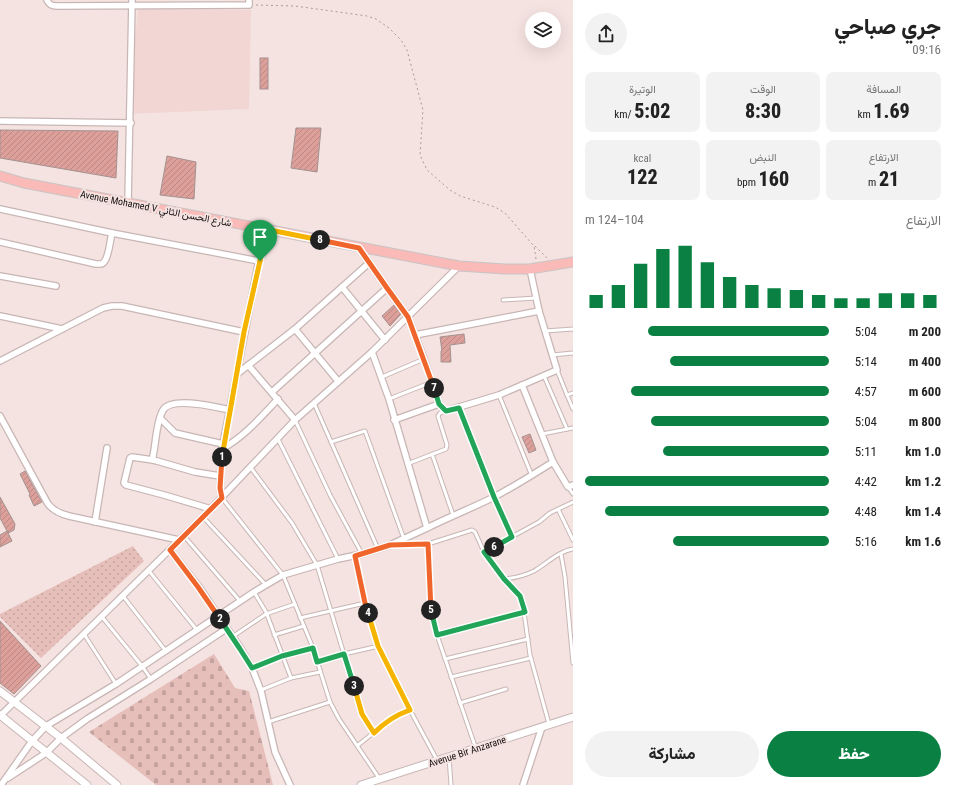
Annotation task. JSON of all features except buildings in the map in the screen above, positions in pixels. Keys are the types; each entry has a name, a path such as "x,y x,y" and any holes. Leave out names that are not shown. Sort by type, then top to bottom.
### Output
{"main road":[{"name":"Avenue Mohamed V شارع الحسن الثاني","path":"0,176 24,183 459,266 505,269 534,268 573,262"}],"street":[{"path":"47,0 52,6 132,3 249,2"},
{"path":"128,203 131,123 132,3"},
{"path":"0,121 131,123"},
{"path":"0,209 112,233 260,261"},
{"path":"222,498 220,476 223,446 265,229"},
{"path":"0,242 101,264 104,263 106,259 112,233"},
{"path":"359,248 408,317 439,404 446,411 499,394 557,370 536,298 534,268"},
{"path":"237,374 295,329 369,263"},
{"path":"87,785 0,715 124,596 222,498 295,420 385,340 459,266"},
{"path":"0,276 56,286"},
{"path":"342,287 385,340"},
{"path":"272,392 387,288"},
{"path":"0,361 103,308 112,306 122,306 244,332"},
{"path":"415,335 539,311"},
{"path":"0,316 62,329"},
{"path":"295,329 338,381"},
{"path":"372,352 389,399 427,528"},
{"path":"248,365 295,420"},
{"path":"522,385 552,462 571,486"},
{"path":"160,418 175,433 223,446 234,442 252,428 278,399"},
{"path":"153,460 160,418 164,409 173,404 191,404 230,410"},
{"path":"394,420 439,404"},
{"path":"0,416 52,510 59,514 179,540"},
{"path":"95,522 107,448"},
{"path":"211,509 170,496 126,485 124,483 130,458 153,460 195,472 220,476"},
{"path":"3,783 32,741 46,726 116,684 165,650 218,617 254,592 283,575 390,545 453,514 494,497 532,476 552,462"},
{"path":"170,550 198,587 252,668 261,690 275,752 290,785"},
{"path":"3,783 46,753 61,738 87,719 151,679 226,629"},
{"path":"0,691 61,738 117,785"},
{"name":"Avenue Bir Anzarane","path":"361,785 573,717"},
{"path":"523,785 545,725"}],"lane":[{"path":"503,300 536,298"},
{"path":"545,331 573,328"},
{"path":"552,355 573,353"},
{"path":"382,377 424,359"},
{"path":"557,370 573,409"},
{"path":"544,376 567,429"},
{"path":"389,399 432,382"},
{"path":"567,395 573,393"},
{"path":"499,394 532,476"},
{"path":"314,403 378,549"},
{"path":"459,408 494,497 512,537"},
{"path":"407,464 444,450 447,446 438,416 440,413 446,411"},
{"path":"295,420 330,495 362,554"},
{"path":"542,434 573,428"},
{"path":"331,442 365,431 404,539"},
{"path":"278,439 338,559"},
{"path":"432,454 453,514"},
{"path":"251,468 292,523 317,565 362,714 374,733"},
{"path":"571,486 573,494"},
{"path":"222,498 283,575 313,648 330,702 339,719 380,779"},
{"path":"484,552 539,522 558,509 573,502"},
{"path":"558,509 573,540"},
{"path":"203,517 266,586"},
{"path":"390,545 428,544 472,530 475,532 484,552 504,579 520,596 525,612 531,658 545,725"},
{"path":"184,536 240,602"},
{"path":"428,544 431,609 437,635 476,748"},
{"path":"504,579 520,577 528,574 561,554 573,549"},
{"path":"561,554 566,583 573,662"},
{"path":"355,556 365,603 378,646 437,760"},
{"path":"148,571 198,630"},
{"path":"254,592 266,614 291,678"},
{"path":"124,596 165,650"},
{"path":"300,618 365,603"},
{"path":"232,637 266,614 295,604"},
{"path":"437,635 525,612"},
{"path":"102,617 151,679"},
{"path":"274,635 304,626"},
{"path":"84,634 116,684"},
{"path":"445,659 528,639"},
{"path":"317,662 378,646"},
{"path":"252,668 282,656 313,648"},
{"path":"451,677 531,658"},
{"path":"261,690 291,678 320,672"},
{"path":"460,703 506,690"},
{"path":"268,722 330,702"},
{"path":"358,745 384,723 396,715 410,710"},
{"path":"449,757 451,785"}],"path":[{"path":"249,2 295,6 367,16 376,19 389,28 401,40 407,50 412,66 423,110 420,155 427,170 450,190 460,196 495,207 505,213 534,246 555,265"},
{"path":"534,246 534,268"}],"shaded area":[{"path":"138,9 251,10 249,109 128,114"}],"green space":[{"path":"133,546 144,561 41,658 0,617 0,614"},
{"path":"214,654 235,688 249,691 273,785 156,785 89,732"}],"route":[{"path":"265,229 359,248 408,317 439,404 446,411 459,408 494,497 512,537 484,552 504,579 518,593 525,612 437,635 431,609 428,544 390,545 355,556 365,603 378,646 410,710 396,715 384,723 374,733 362,714 344,654 317,662 313,648 282,656 252,668 198,587 170,550 222,498 220,476 222,449 244,332 260,261 265,229"}]}
